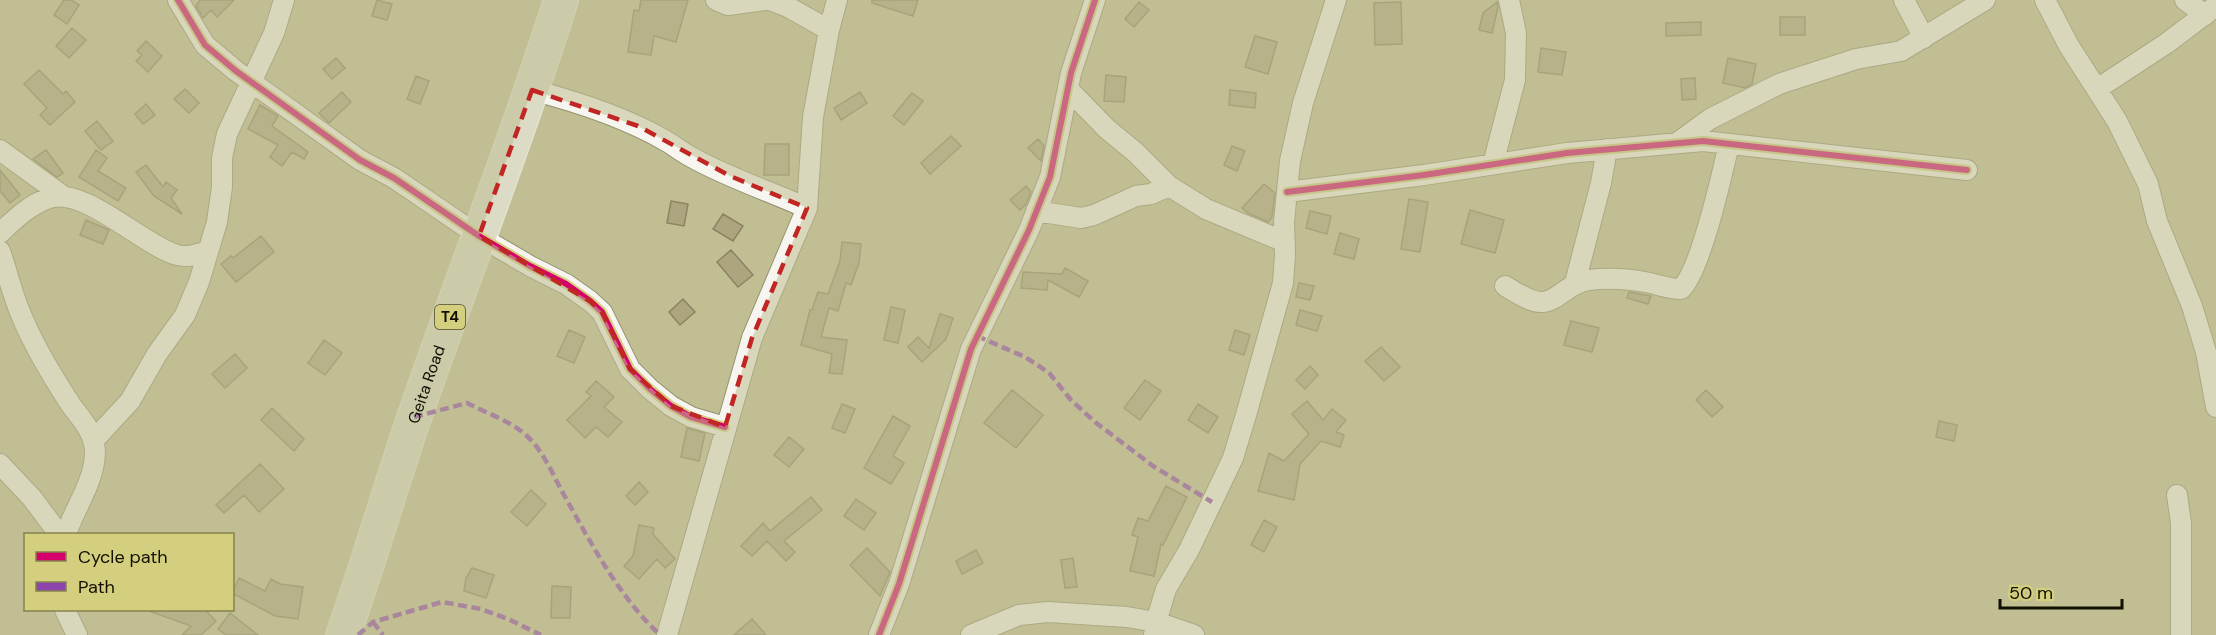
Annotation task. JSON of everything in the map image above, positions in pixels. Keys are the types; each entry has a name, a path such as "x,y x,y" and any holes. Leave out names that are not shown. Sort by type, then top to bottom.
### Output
{"highway":[{"name":"Geita Road","path":"343,635 414,417 532,90 561,0"}],"street":[{"path":"178,0 205,45 252,83 360,160 394,178 479,236 566,284 602,312 630,369 650,389 671,406 691,417 725,427"},
{"path":"93,441 129,401 157,354 185,315 199,282 217,222 222,187 222,158 227,134 274,33 284,0"},
{"path":"716,0 728,5 765,0"},
{"path":"770,0 788,7 829,30"},
{"path":"667,635 752,338 807,208 813,117 829,30 837,0"},
{"path":"879,635 899,584 971,349 1029,230 1050,177 1071,73 1095,0"},
{"path":"1155,629 1166,589 1189,550 1233,458 1283,283 1284,222 1290,161 1303,103 1336,0"},
{"path":"1493,164 1515,80 1516,33 1509,0"},
{"path":"1904,0 1924,38"},
{"path":"1677,143 1710,119 1779,84 1856,60 1901,51 1985,0"},
{"path":"2045,0 2069,46 2131,147 2148,184 2157,221 2192,306 2206,352 2216,407"},
{"path":"2097,89 2167,43 2210,11 2185,0"},
{"path":"1068,89 1107,129 1135,152 1169,186 1206,209 1285,242"},
{"path":"532,90 567,99 638,126 692,158 807,208"},
{"path":"1287,192 1607,149 1702,141 1967,170"},
{"path":"1505,286 1526,298 1542,302 1553,299 1575,283 1603,279 1645,282 1681,289 1691,276 1698,255 1729,144"},
{"path":"1575,283 1601,183 1607,149"},
{"path":"0,150 63,196 88,204 155,245 177,255 190,257 208,251"},
{"path":"1036,211 1081,218 1094,215 1136,196 1151,194 1169,186"},
{"path":"0,233 25,210 49,198 63,196"},
{"path":"0,251 19,310 34,343 71,405 92,434 95,451 93,467 86,493 66,533"},
{"path":"0,464 32,498 58,533"},
{"path":"2177,495 2181,523 2181,635"},
{"path":"67,611 77,635"},
{"path":"971,635 1019,615 1047,612 1127,617 1155,629 1194,635"}],"highlighted area":[{"path":"532,90 638,126 730,176 807,208 752,338 725,427 671,406 630,369 602,312 590,301 479,236"}],"building":[{"path":"64,0 71,0 79,5 67,24 54,15"},
{"path":"200,0 234,0 217,17 211,10 203,18 196,6"},
{"path":"377,0 392,4 387,20 372,16"},
{"path":"641,0 688,0 676,42 654,36 651,55 628,52 634,10 639,11"},
{"path":"872,0 918,0 913,16 872,3"},
{"path":"1139,2 1149,10 1134,27 1125,19"},
{"path":"1401,2 1402,44 1375,45 1374,3"},
{"path":"1497,2 1492,33 1479,30 1483,13"},
{"path":"1780,17 1805,17 1805,35 1780,35"},
{"path":"1701,22 1701,35 1666,36 1666,23"},
{"path":"72,28 86,40 69,58 56,46"},
{"path":"1255,36 1277,42 1268,74 1245,67"},
{"path":"146,41 162,56 148,72 136,61 142,55 137,51"},
{"path":"1541,48 1566,52 1562,75 1538,72"},
{"path":"336,58 345,68 332,79 323,69"},
{"path":"1728,58 1756,64 1752,84 1745,88 1723,83"},
{"path":"39,70 63,94 66,91 75,102 50,125 40,115 47,108 24,84"},
{"path":"1106,75 1126,77 1124,102 1104,101"},
{"path":"416,76 429,81 420,104 407,99"},
{"path":"1695,78 1696,99 1682,100 1681,79"},
{"path":"185,89 199,103 189,113 174,99"},
{"path":"1230,90 1256,93 1255,108 1229,105"},
{"path":"342,92 351,102 329,123 319,113"},
{"path":"860,92 867,103 841,120 834,108"},
{"path":"912,93 923,101 904,125 893,116"},
{"path":"146,104 155,115 143,124 135,114"},
{"path":"260,105 278,116 272,126 308,152 304,159 292,152 282,166 270,157 278,145 248,129"},
{"path":"97,121 113,141 101,150 85,131"},
{"path":"951,136 961,146 930,174 921,163"},
{"path":"1038,139 1044,146 1041,161 1028,148"},
{"path":"765,144 789,144 789,175 764,175"},
{"path":"1232,146 1245,151 1237,171 1224,165"},
{"path":"46,150 63,173 57,177 33,159"},
{"path":"96,150 107,158 98,171 126,188 118,201 79,177"},
{"path":"146,165 163,187 166,182 177,190 171,198 182,214 154,196 136,172"},
{"path":"0,170 20,195 10,203 0,191"},
{"path":"1264,184 1275,193 1272,217 1268,222 1242,208"},
{"path":"1026,186 1031,192 1026,204 1020,210 1010,200"},
{"path":"1409,199 1428,202 1420,252 1401,249"},
{"path":"671,201 688,204 684,226 667,223"},
{"path":"1470,210 1504,220 1495,253 1461,244"},
{"path":"1310,211 1331,216 1327,234 1306,228"},
{"path":"723,214 743,226 733,241 713,229"},
{"path":"86,220 109,230 103,244 80,235"},
{"path":"1340,233 1359,239 1354,259 1334,254"},
{"path":"261,236 274,252 236,282 221,264 231,256 233,258"},
{"path":"842,242 861,244 859,263 851,285 846,283 838,311 829,308 821,337 847,340 842,374 829,373 832,354 801,345 810,310 812,310 818,292 828,294 840,261"},
{"path":"731,250 753,275 738,287 717,262"},
{"path":"1065,268 1088,281 1079,297 1048,280 1047,290 1021,288 1023,272 1062,274"},
{"path":"1299,283 1314,286 1310,300 1296,297"},
{"path":"1629,292 1651,296 1648,304 1627,298"},
{"path":"683,299 695,312 680,325 669,312"},
{"path":"891,307 905,310 898,343 884,340"},
{"path":"1300,310 1322,316 1317,331 1296,325"},
{"path":"940,314 953,318 946,339 922,362 908,347 918,337 929,348"},
{"path":"1571,321 1599,328 1592,352 1564,345"},
{"path":"569,330 585,337 574,363 557,356"},
{"path":"1235,330 1250,335 1244,355 1229,350"},
{"path":"324,340 342,353 325,375 308,363"},
{"path":"1381,347 1400,367 1384,381 1365,361"},
{"path":"235,354 247,368 225,388 212,374"},
{"path":"1310,366 1318,375 1305,389 1296,380"},
{"path":"1145,380 1161,391 1140,420 1124,408"},
{"path":"596,381 614,397 604,407 622,422 608,437 596,427 585,438 567,420 591,396 586,392"},
{"path":"1012,390 1043,415 1016,448 984,423"},
{"path":"1706,390 1723,407 1712,417 1696,400"},
{"path":"1307,401 1323,420 1332,409 1346,420 1336,432 1344,435 1340,447 1321,441 1300,464 1294,500 1258,491 1269,453 1284,461 1309,434 1292,414"},
{"path":"842,404 855,409 845,433 832,428"},
{"path":"1198,404 1218,417 1208,433 1188,420"},
{"path":"272,408 304,439 294,451 261,420"},
{"path":"893,416 910,426 893,456 904,463 891,484 864,468"},
{"path":"1939,421 1957,425 1954,441 1936,437"},
{"path":"687,428 705,433 699,461 681,457"},
{"path":"789,437 804,449 789,467 774,455"},
{"path":"260,464 284,489 259,512 244,495 224,513 216,505"},
{"path":"639,482 648,492 635,505 626,496"},
{"path":"1166,486 1187,497 1163,545 1161,544 1154,576 1130,571 1138,537 1132,535 1138,518 1148,521"},
{"path":"531,490 546,504 527,526 511,512"},
{"path":"811,497 822,510 784,541 795,552 786,561 767,541 752,556 741,546 763,523 770,531"},
{"path":"856,499 876,513 864,530 844,516"},
{"path":"1264,520 1277,527 1264,552 1251,545"},
{"path":"639,525 654,528 653,534 675,559 665,568 657,559 639,579 624,566 633,556"},
{"path":"867,548 890,572 880,596 850,565"},
{"path":"976,550 983,563 962,574 956,561"},
{"path":"1073,558 1077,587 1065,588 1061,560"},
{"path":"472,568 494,575 486,598 464,591 466,578"},
{"path":"239,578 265,591 271,579 280,584 303,587 298,619 275,616 234,594"},
{"path":"552,586 571,587 570,618 551,618"},
{"path":"149,611 206,611 216,621 201,635 182,635 191,626"},
{"path":"230,613 258,635 226,635 218,629"},
{"path":"752,619 766,635 734,635"}],"marked path":[{"path":"977,336 1025,357 1039,366 1050,374 1071,400 1095,422 1153,466 1212,502"},
{"path":"414,417 467,403 506,422 527,436 543,456 607,569 631,603 660,635"},
{"path":"358,635 373,622 442,602 481,609 541,635"},
{"path":"373,622 383,635"}],"cycle path":[{"path":"178,0 205,45 236,71 360,160 394,178 479,236 566,284 590,301 602,312 630,369 650,389 671,406 691,417 725,427"},
{"path":"879,635 899,584 971,349 1029,230 1050,177 1071,73 1095,0"},
{"path":"1287,192 1424,175 1567,153 1703,141 1967,170"}]}
